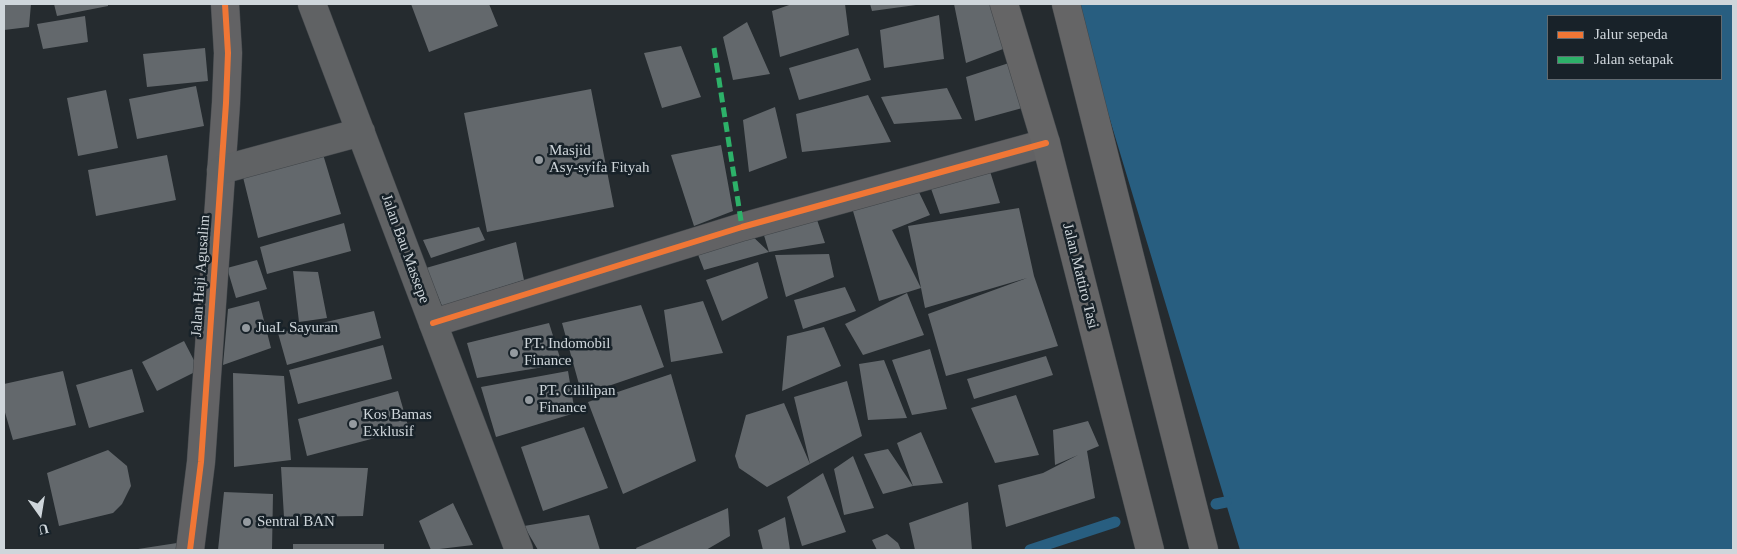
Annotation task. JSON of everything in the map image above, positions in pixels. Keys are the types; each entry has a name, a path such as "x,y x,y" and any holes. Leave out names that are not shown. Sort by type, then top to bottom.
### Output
{"highway":[{"name":"Jalan Bau Massepe","path":"312,4 519,550"},
{"path":"220,170 361,132"}],"main road":[{"name":"Jalan Mattiro Tasi","path":"1004,4 1046,143 1150,550"},
{"path":"1066,4 1204,550"}],"street":[{"name":"Jalan Haji Agusalim","path":"190,550 201,462 226,102 228,63 225,4"},
{"path":"432,323 742,227 1046,143"}],"water":[{"path":"1075,4 1733,4 1733,550 1240,550"}],"building":[{"path":"4,4 31,4 29,27 4,30"},
{"path":"54,4 108,4 108,6 57,16"},
{"path":"411,4 489,4 498,26 429,52"},
{"path":"792,4 845,4 849,35 780,57 772,11"},
{"path":"870,4 916,4 916,5 872,11"},
{"path":"954,4 998,4 1011,46 966,63"},
{"path":"939,15 944,59 884,68 880,30"},
{"path":"85,16 88,42 43,49 37,24"},
{"path":"747,22 770,74 733,80 723,37"},
{"path":"681,46 701,97 662,108 644,53"},
{"path":"205,48 208,81 147,87 143,54"},
{"path":"858,48 871,80 799,100 789,68"},
{"path":"1012,62 1026,107 975,121 966,77"},
{"path":"196,86 204,126 137,139 129,99"},
{"path":"947,88 962,119 894,124 881,97"},
{"name":"Masjid Asy-syifa Fityah","path":"591,89 614,207 487,232 464,113"},
{"path":"106,90 118,148 78,156 67,98"},
{"path":"868,95 891,142 802,152 796,114"},
{"path":"775,107 787,158 749,172 743,120"},
{"path":"721,145 733,211 694,226 671,155"},
{"path":"322,151 341,214 258,238 242,173"},
{"path":"167,155 176,200 96,216 88,170"},
{"path":"989,168 1000,203 940,214 929,183"},
{"path":"917,188 930,215 892,230 921,288 879,301 853,211"},
{"path":"1019,208 1034,276 1058,346 946,376 928,314 1027,278 925,308 908,226"},
{"path":"815,214 825,243 769,252 763,232"},
{"path":"344,223 351,251 267,274 260,247"},
{"path":"479,227 485,240 431,258 423,240"},
{"path":"748,232 769,252 704,270 697,252"},
{"path":"516,242 524,280 442,306 426,268"},
{"path":"829,254 834,277 786,297 775,255"},
{"path":"257,260 267,289 236,298 227,268"},
{"path":"758,262 768,298 722,321 706,280"},
{"path":"293,271 318,272 327,318 299,322"},
{"path":"845,287 856,311 803,329 794,300"},
{"path":"907,293 924,335 863,355 845,324"},
{"name":"JuaL Sayuran","path":"259,301 271,348 223,365 228,309"},
{"path":"703,301 723,353 671,362 664,310"},
{"path":"641,305 664,367 582,395 562,323"},
{"path":"374,311 381,338 287,365 278,333"},
{"name":"PT. Indomobil Finance","path":"549,323 562,364 477,378 467,343"},
{"path":"824,327 841,366 782,391 787,336"},
{"path":"184,341 199,370 157,391 142,362"},
{"path":"383,345 392,379 298,404 289,370"},
{"path":"930,349 947,409 912,415 892,360"},
{"path":"1046,356 1053,375 974,399 967,379"},
{"path":"884,360 907,418 868,420 859,364"},
{"path":"132,369 144,412 89,428 76,385"},
{"path":"63,371 76,425 13,440 4,409 4,384"},
{"name":"PT. Cililipan Finance","path":"568,371 575,413 496,437 481,387"},
{"path":"233,373 284,376 291,460 234,467"},
{"path":"671,374 696,461 623,494 588,402"},
{"path":"847,381 862,436 810,464 794,397"},
{"name":"Kos Bamas Exklusif","path":"398,391 409,429 307,456 298,419"},
{"path":"1016,395 1039,455 995,463 971,408"},
{"path":"784,403 810,464 767,487 739,468 735,456 746,415"},
{"path":"1088,421 1099,446 1087,451 1095,498 1006,527 998,485 1043,473 1078,455 1055,465 1053,430"},
{"path":"584,427 608,488 543,511 521,447"},
{"path":"921,432 943,483 913,486 897,443"},
{"path":"888,449 913,486 883,494 864,454"},
{"path":"108,450 127,466 131,486 122,504 113,513 59,526 47,473"},
{"path":"853,456 874,508 844,515 834,469"},
{"path":"281,467 368,468 363,516 284,517"},
{"path":"823,473 846,532 802,546 787,497"},
{"name":"Sentral BAN","path":"224,492 273,494 272,550 218,550"},
{"path":"968,502 972,550 915,550 909,523"},
{"path":"453,503 473,545 431,550 419,521"},
{"path":"728,508 730,536 706,550 637,550 636,548"},
{"path":"589,515 600,550 538,550 524,526"},
{"path":"785,517 790,550 763,550 758,530"},
{"path":"887,534 898,543 901,550 877,550 872,540"},
{"path":"177,543 178,550 138,550 138,549"},
{"path":"293,544 384,544 384,550 293,550"}],"waterway":[{"path":"1216,504 1226,502"},
{"path":"1030,550 1115,522"}],"marked path":[{"path":"714,48 742,227"}],"cycle path":[{"path":"190,550 201,462 226,103 228,53 225,4"},
{"path":"433,323 742,227 1046,143"}],"place":[{"name":"Masjid Asy-syifa Fityah","path":"539,160"},
{"name":"JuaL Sayuran","path":"246,328"},
{"name":"PT. Indomobil Finance","path":"514,353"},
{"name":"PT. Cililipan Finance","path":"529,400"},
{"name":"Kos Bamas Exklusif","path":"353,424"},
{"name":"Sentral BAN","path":"247,522"}]}
